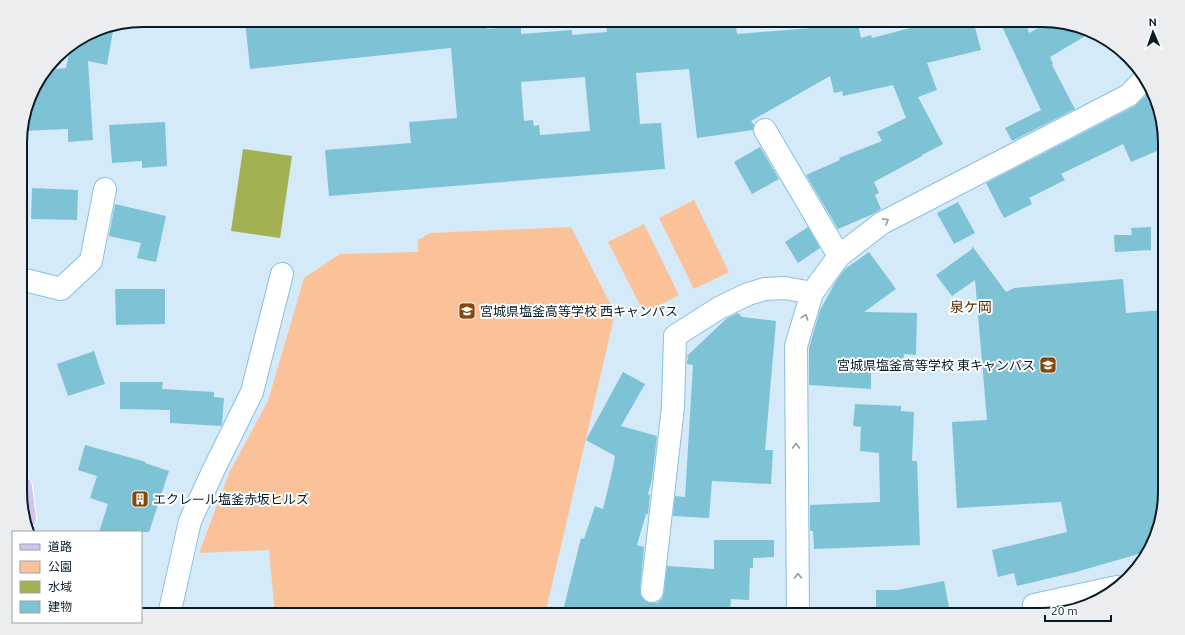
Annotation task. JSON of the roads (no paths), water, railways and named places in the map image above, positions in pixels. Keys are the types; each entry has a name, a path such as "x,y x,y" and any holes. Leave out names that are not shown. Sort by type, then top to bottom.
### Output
{"street":[{"path":"798,608 795,408 796,346 812,293 839,256 882,223 1129,95 1141,83"},
{"path":"766,130 839,256"},
{"path":"27,280 61,289 91,261 105,189"},
{"path":"171,608 190,521 212,471 252,392 282,274"},
{"path":"652,591 673,407 675,336 719,308 748,294 765,289 785,288 812,293"},
{"path":"1034,606 1102,590"}],"water":[{"path":"243,149 292,156 280,238 231,231"}],"place":[{"name":"宮城県塩釜高等学校 西キャンパス","path":"467,311"},
{"name":"宮城県塩釜高等学校 東キャンパス","path":"1048,365"},
{"name":"エクレール塩釜赤坂ヒルズ","path":"140,499"}],"district":[{"name":"泉ケ岡","path":"971,307"}]}
